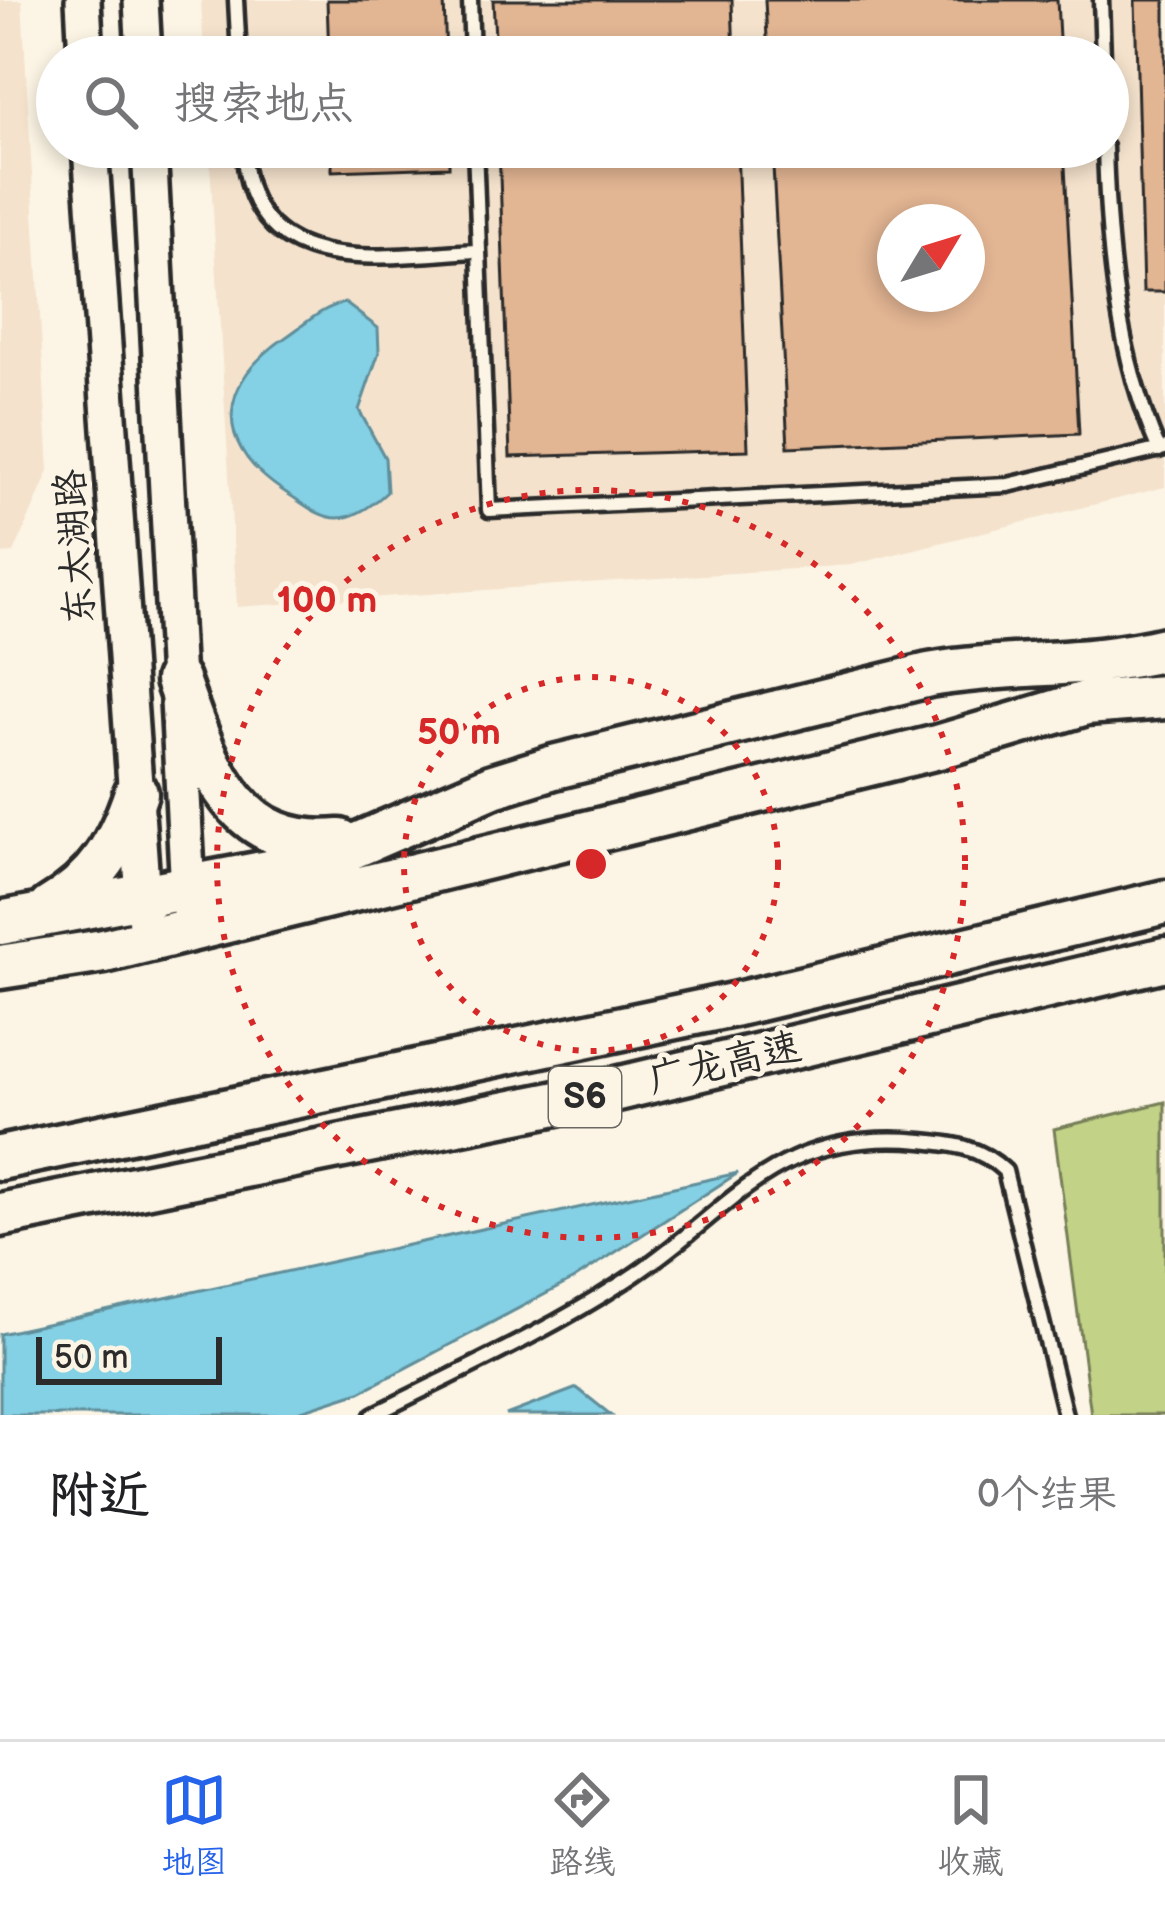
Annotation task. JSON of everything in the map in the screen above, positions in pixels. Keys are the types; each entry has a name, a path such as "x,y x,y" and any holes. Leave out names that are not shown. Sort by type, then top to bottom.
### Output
{"highway":[{"path":"0,967 146,940 189,909 383,837 493,786 554,766 929,675 972,668 1076,665 1165,649"},
{"path":"177,680 196,734 227,794 257,827 295,843 383,837"},
{"path":"17,920 143,897 189,909 938,747 1086,703 1165,697"},
{"path":"17,920 92,880 122,834 136,793"},
{"name":"广龙高速","path":"0,1158 861,977 1165,902"},
{"name":"广龙高速","path":"0,1215 562,1102 1165,959"}],"main road":[{"path":"83,0 85,36"},
{"path":"140,0 143,36"},
{"name":"东太湖路","path":"91,168 146,940"},
{"path":"150,168 189,909"},
{"path":"120,573 130,592 150,598 163,594 171,567"}],"lane":[{"path":"236,0 238,36"},
{"path":"470,0 471,36"},
{"path":"1101,0 1102,36"},
{"path":"246,168 250,201 299,246 328,256 479,251"},
{"path":"476,168 489,510 1008,485 1162,449 1136,398 1119,328 1107,168"},
{"path":"373,1415 628,1280 780,1162 836,1146 897,1139 957,1144 987,1154 1005,1172 1065,1415"}],"shaded area":[{"path":"0,0 22,0 49,471 14,553 0,554"},
{"path":"201,0 1165,0 1165,487 851,565 237,607 210,168 1129,168 1129,36 203,36"}],"green space":[{"path":"1165,1102 1165,1415 1091,1415 1054,1129"}],"water":[{"path":"345,303 378,328 379,352 359,410 385,458 387,492 358,513 338,518 324,516 263,475 245,455 232,414 247,373 265,354 316,316"},
{"path":"738,1173 574,1279 360,1392 289,1415 0,1415 0,1334"},
{"path":"577,1388 611,1415 506,1415"}],"building":[{"path":"327,0 444,0 445,36 328,36"},
{"path":"493,0 732,0 733,36 495,36"},
{"path":"765,0 1057,0 1059,36 767,36"},
{"path":"1135,0 1165,0 1165,292 1143,292"},
{"path":"332,168 420,168 332,171"},
{"path":"500,168 738,168 748,450 510,457"},
{"path":"773,168 1065,168 1079,434 788,447"}]}
